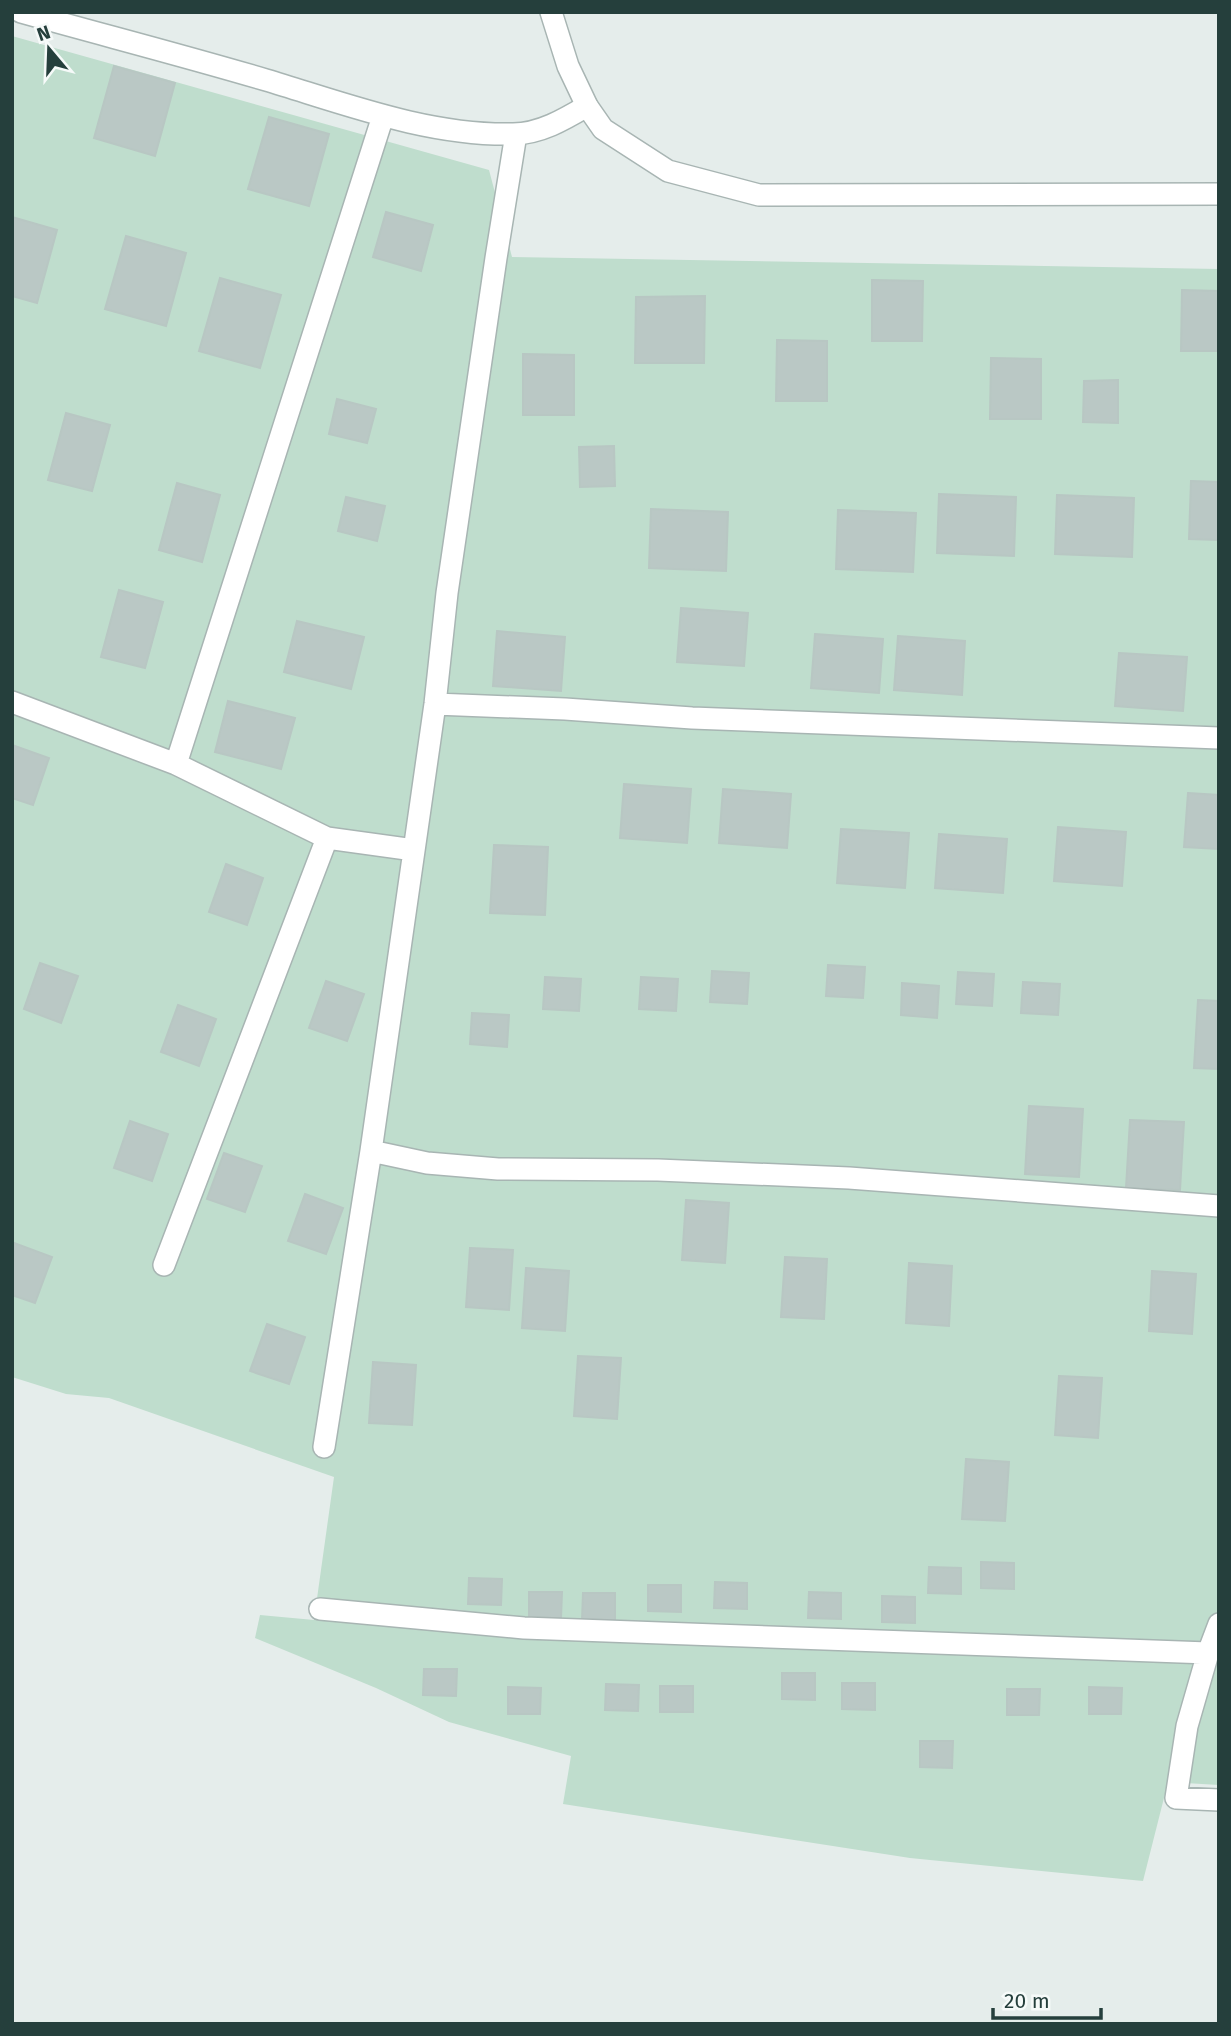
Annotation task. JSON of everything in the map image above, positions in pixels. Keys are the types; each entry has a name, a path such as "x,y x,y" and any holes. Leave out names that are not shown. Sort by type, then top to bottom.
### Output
{"street":[{"path":"21,12 264,79 383,116 471,132 516,134 555,124 587,106"},
{"path":"551,12 568,66 587,106 603,129 668,171 759,195 1219,194"},
{"path":"176,764 383,116"},
{"path":"324,1447 371,1151 435,704 447,593 516,134"},
{"path":"12,702 176,764 327,838 414,850"},
{"path":"435,704 692,718 1219,738"},
{"path":"164,1265 327,838"},
{"path":"371,1151 427,1163 498,1169 658,1170 849,1178 1219,1206"},
{"path":"320,1609 524,1628 1208,1653"},
{"path":"1219,1623 1187,1726 1176,1798 1219,1800"}],"green space":[{"path":"12,36 489,170 512,257 1219,269 1219,1785 1168,1782 1143,1881 910,1858 563,1804 571,1756 449,1722 376,1688 255,1638 260,1615 314,1620 334,1477 109,1398 66,1394 12,1377"}],"building":[{"path":"114,66 175,83 155,156 94,138"},
{"path":"269,117 329,134 309,206 248,189"},
{"path":"386,212 433,225 421,271 373,257"},
{"path":"12,217 57,230 37,303 12,296"},
{"path":"126,236 186,253 166,326 105,309"},
{"path":"220,278 281,295 260,368 199,351"},
{"path":"872,280 923,281 922,341 872,341"},
{"path":"1182,290 1219,291 1219,351 1181,351"},
{"path":"705,296 704,363 635,363 636,297"},
{"path":"777,340 827,341 827,401 776,401"},
{"path":"523,354 574,355 574,415 523,415"},
{"path":"991,358 1041,359 1041,419 990,419"},
{"path":"1118,380 1118,423 1083,422 1084,381"},
{"path":"337,399 376,409 367,443 329,434"},
{"path":"66,413 110,425 92,491 48,480"},
{"path":"614,446 615,486 580,487 579,447"},
{"path":"1191,481 1219,482 1219,540 1189,539"},
{"path":"177,483 220,495 202,562 159,550"},
{"path":"939,494 1016,497 1014,556 937,553"},
{"path":"1057,495 1134,498 1132,557 1055,554"},
{"path":"346,497 385,506 377,541 338,531"},
{"path":"651,509 728,512 726,571 649,568"},
{"path":"838,510 916,513 913,572 836,569"},
{"path":"119,590 163,602 145,668 101,657"},
{"path":"681,608 748,613 744,666 677,662"},
{"path":"297,621 364,637 351,689 284,672"},
{"path":"497,631 565,637 561,691 493,686"},
{"path":"815,634 883,639 879,693 811,688"},
{"path":"898,636 965,641 962,695 894,690"},
{"path":"1119,653 1187,657 1183,711 1115,706"},
{"path":"228,701 295,718 281,769 215,752"},
{"path":"12,745 49,758 33,805 12,798"},
{"path":"624,784 691,789 687,843 620,838"},
{"path":"723,789 791,794 787,848 719,843"},
{"path":"1188,793 1219,795 1219,849 1184,847"},
{"path":"1058,827 1126,832 1122,886 1054,881"},
{"path":"841,829 909,833 905,888 837,883"},
{"path":"939,834 1007,839 1003,893 935,888"},
{"path":"494,845 548,847 545,915 490,913"},
{"path":"226,864 263,878 247,925 209,912"},
{"path":"40,963 78,976 61,1023 24,1009"},
{"path":"828,965 865,967 863,998 826,996"},
{"path":"712,971 749,973 747,1004 710,1002"},
{"path":"958,972 994,974 992,1006 956,1004"},
{"path":"545,977 581,979 579,1011 543,1009"},
{"path":"641,977 678,979 676,1011 639,1009"},
{"path":"326,981 364,994 347,1041 309,1028"},
{"path":"1023,982 1060,984 1058,1015 1021,1013"},
{"path":"902,983 939,986 937,1018 901,1015"},
{"path":"1198,1000 1219,1001 1219,1069 1194,1068"},
{"path":"178,1005 216,1019 199,1066 161,1052"},
{"path":"472,1013 509,1015 507,1047 470,1044"},
{"path":"1029,1106 1083,1109 1079,1177 1025,1174"},
{"path":"1130,1120 1184,1122 1180,1190 1126,1188"},
{"path":"130,1121 168,1134 152,1181 114,1168"},
{"path":"224,1153 262,1166 245,1212 207,1199"},
{"path":"305,1194 343,1208 326,1254 288,1241"},
{"path":"686,1200 729,1203 725,1263 682,1260"},
{"path":"14,1243 52,1257 35,1303 12,1295"},
{"path":"470,1248 513,1250 509,1310 466,1307"},
{"path":"785,1257 827,1259 824,1319 781,1317"},
{"path":"909,1263 952,1266 949,1326 906,1323"},
{"path":"526,1268 569,1271 565,1331 522,1328"},
{"path":"1152,1271 1196,1274 1192,1334 1149,1331"},
{"path":"267,1324 305,1337 289,1384 250,1371"},
{"path":"578,1356 621,1358 617,1419 574,1416"},
{"path":"373,1362 416,1365 412,1425 369,1423"},
{"path":"1059,1376 1102,1378 1098,1438 1055,1435"},
{"path":"966,1459 1009,1462 1005,1521 962,1519"},
{"path":"981,1562 1014,1563 1014,1589 981,1588"},
{"path":"929,1567 961,1568 961,1594 928,1593"},
{"path":"469,1578 502,1579 501,1605 468,1604"},
{"path":"715,1582 747,1583 747,1609 714,1608"},
{"path":"648,1585 681,1585 681,1612 648,1611"},
{"path":"529,1592 562,1592 561,1618 529,1618"},
{"path":"809,1592 841,1593 841,1619 808,1618"},
{"path":"583,1593 615,1593 615,1620 582,1620"},
{"path":"882,1596 915,1597 915,1623 882,1622"},
{"path":"424,1669 457,1669 456,1696 423,1695"},
{"path":"782,1673 815,1673 815,1700 782,1699"},
{"path":"842,1683 875,1683 875,1710 842,1709"},
{"path":"606,1684 639,1685 638,1711 605,1710"},
{"path":"660,1686 693,1686 693,1712 660,1712"},
{"path":"508,1687 541,1688 540,1714 508,1714"},
{"path":"1089,1687 1122,1688 1121,1714 1089,1714"},
{"path":"1007,1689 1040,1689 1039,1715 1007,1715"},
{"path":"920,1741 953,1741 952,1768 920,1767"}]}
